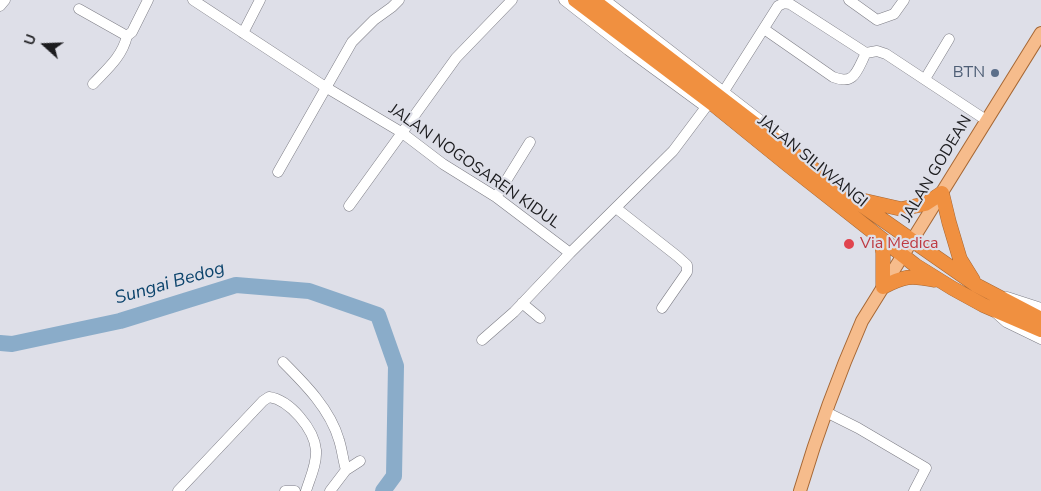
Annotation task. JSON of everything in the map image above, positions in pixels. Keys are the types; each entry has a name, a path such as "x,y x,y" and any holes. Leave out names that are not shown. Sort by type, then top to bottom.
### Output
{"highway":[{"name":"JALAN SILIWANGI","path":"575,0 714,106 816,179 850,197 976,285 996,303 1041,330"},
{"name":"JALAN SILIWANGI","path":"593,0 816,179 881,239 903,256 942,282 1041,318"},
{"path":"850,197 901,209 925,204 942,193 960,258 976,285"},
{"path":"881,239 883,287 908,276 917,276 942,282"}],"main road":[{"name":"JALAN GODEAN","path":"802,490 826,412 862,321 1041,32"}],"street":[{"path":"0,6 5,0"},
{"path":"93,84 116,60 127,36 132,32 148,0"},
{"name":"JALAN NOGOSAREN KIDUL","path":"193,0 327,88 402,132 443,164 496,197 570,253"},
{"path":"243,33 260,0"},
{"path":"278,172 352,42 374,20 399,0"},
{"path":"349,206 456,58 512,0"},
{"path":"564,0 805,183 816,179 816,166 806,156 605,0"},
{"path":"849,0 877,20 894,14 904,0"},
{"path":"724,91 778,6 784,3 790,4 866,53 877,51 886,54 986,120"},
{"path":"79,9 127,36"},
{"path":"764,29 840,80 845,81 852,78 866,53"},
{"path":"925,79 949,40"},
{"path":"482,340 522,303 673,151 706,107"},
{"path":"496,197 530,142"},
{"path":"616,208 686,265 686,272 662,308"},
{"path":"1041,308 1006,296 996,303 1006,322 1041,339"},
{"path":"522,303 540,318"},
{"path":"284,362 312,391 333,423 340,441 346,470"},
{"path":"178,491 263,401 269,397 278,399 294,410 313,439 316,456 306,491"},
{"path":"826,412 858,428 926,468 914,491"},
{"path":"330,491 346,470 360,461"},
{"path":"285,491 295,491"}],"waterway":[{"name":"Sungai Bedog","path":"0,343 12,344 120,321 236,285 309,291 378,315 396,366 394,476 383,491"}],"place":[{"name":"BTN","path":"995,73"},
{"name":"Via Medica","path":"849,244"}]}
